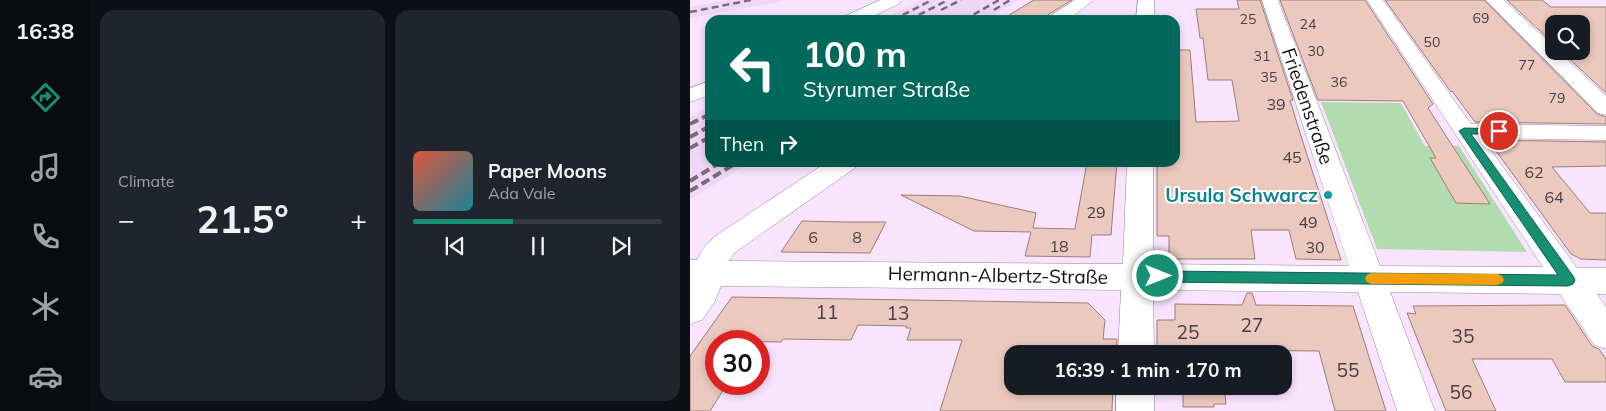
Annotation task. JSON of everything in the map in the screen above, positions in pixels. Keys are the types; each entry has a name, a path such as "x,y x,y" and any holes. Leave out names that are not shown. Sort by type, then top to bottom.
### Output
{"street":[{"path":"862,15 893,0"},
{"path":"1064,15 1086,0"},
{"path":"1145,15 1146,0"},
{"name":"Friedenstraße","path":"1270,0 1416,411"},
{"path":"1376,0 1464,131 1606,334"},
{"path":"1494,0 1606,108"},
{"path":"690,96 705,88"},
{"path":"1464,131 1606,133"},
{"path":"690,310 703,293 700,272 724,245 839,167"},
{"path":"1136,345 1140,167"},
{"name":"Hermann-Albertz-Straße","path":"700,272 1606,281"},
{"path":"1135,395 1135,411"}],"shaded area":[{"path":"728,0 789,0 690,18 690,7"},
{"path":"921,0 1019,0 994,15 891,15"},
{"path":"705,110 705,167 743,167 690,199 690,117"}],"green space":[{"path":"1321,102 1401,103 1425,146 1459,146 1527,252 1377,249"}],"building":[{"path":"1034,0 1072,0 1048,15 1009,15"},
{"path":"1237,0 1260,0 1293,100 1290,100 1341,260 1296,259 1289,230 1251,230 1255,259 1169,259 1169,236 1157,236 1157,167 1180,167 1180,50 1190,50 1196,122 1239,121 1232,80 1208,80 1203,38 1200,38 1196,9 1239,9"},
{"path":"1280,0 1365,0 1433,104 1428,108 1490,204 1456,203 1430,158 1436,158 1403,101 1318,100"},
{"path":"1385,0 1484,0 1597,114 1606,117 1606,124 1475,122 1451,92"},
{"path":"1507,0 1542,0 1551,7 1606,7 1606,93 1571,60 1590,60 1590,15 1545,15 1545,36"},
{"path":"1488,140 1606,142 1606,166 1552,167 1590,213 1606,213 1606,260 1581,259 1571,254"},
{"path":"1086,167 1117,167 1111,235 1092,235 1090,257 1025,256 1031,232 974,231 901,195 960,196 1036,213 1033,228 1075,229"},
{"path":"802,221 886,222 870,253 781,252"},
{"path":"1247,293 1252,293 1256,305 1353,306 1386,411 1335,411 1319,351 1292,351 1292,345 1157,345 1157,320 1175,320 1175,304 1242,305"},
{"path":"732,297 1088,303 1105,320 1103,339 1117,339 1117,345 1004,345 1004,395 1113,395 1112,411 940,411 962,340 907,340 911,328 906,328 907,326 858,325 851,340 783,339 781,342 770,342 770,330 709,330"},
{"path":"1565,305 1592,346 1599,349 1606,359 1606,382 1565,382 1552,359 1472,359 1496,411 1446,411 1407,313 1416,314 1413,306"},
{"path":"705,335 705,395 720,395 710,411 690,411 690,356"},
{"path":"1183,395 1225,395 1226,404 1214,404 1214,407 1183,407"}],"railway":[{"path":"690,12 751,0"},
{"path":"903,15 932,0"},
{"path":"919,15 948,0"},
{"path":"941,10 961,0"},
{"path":"973,15 999,0"},
{"path":"994,10 1010,0"},
{"path":"690,124 705,116"},
{"path":"690,137 705,129"},
{"path":"690,148 705,140"},
{"path":"690,181 713,167"},
{"path":"690,191 730,167"}],"slow traffic":[{"path":"1371,278 1497,280"}],"place":[{"name":"Ursula Schwarcz","path":"1328,195"}],"route":[{"path":"1158,276 1568,280 1464,131 1499,131"}]}
